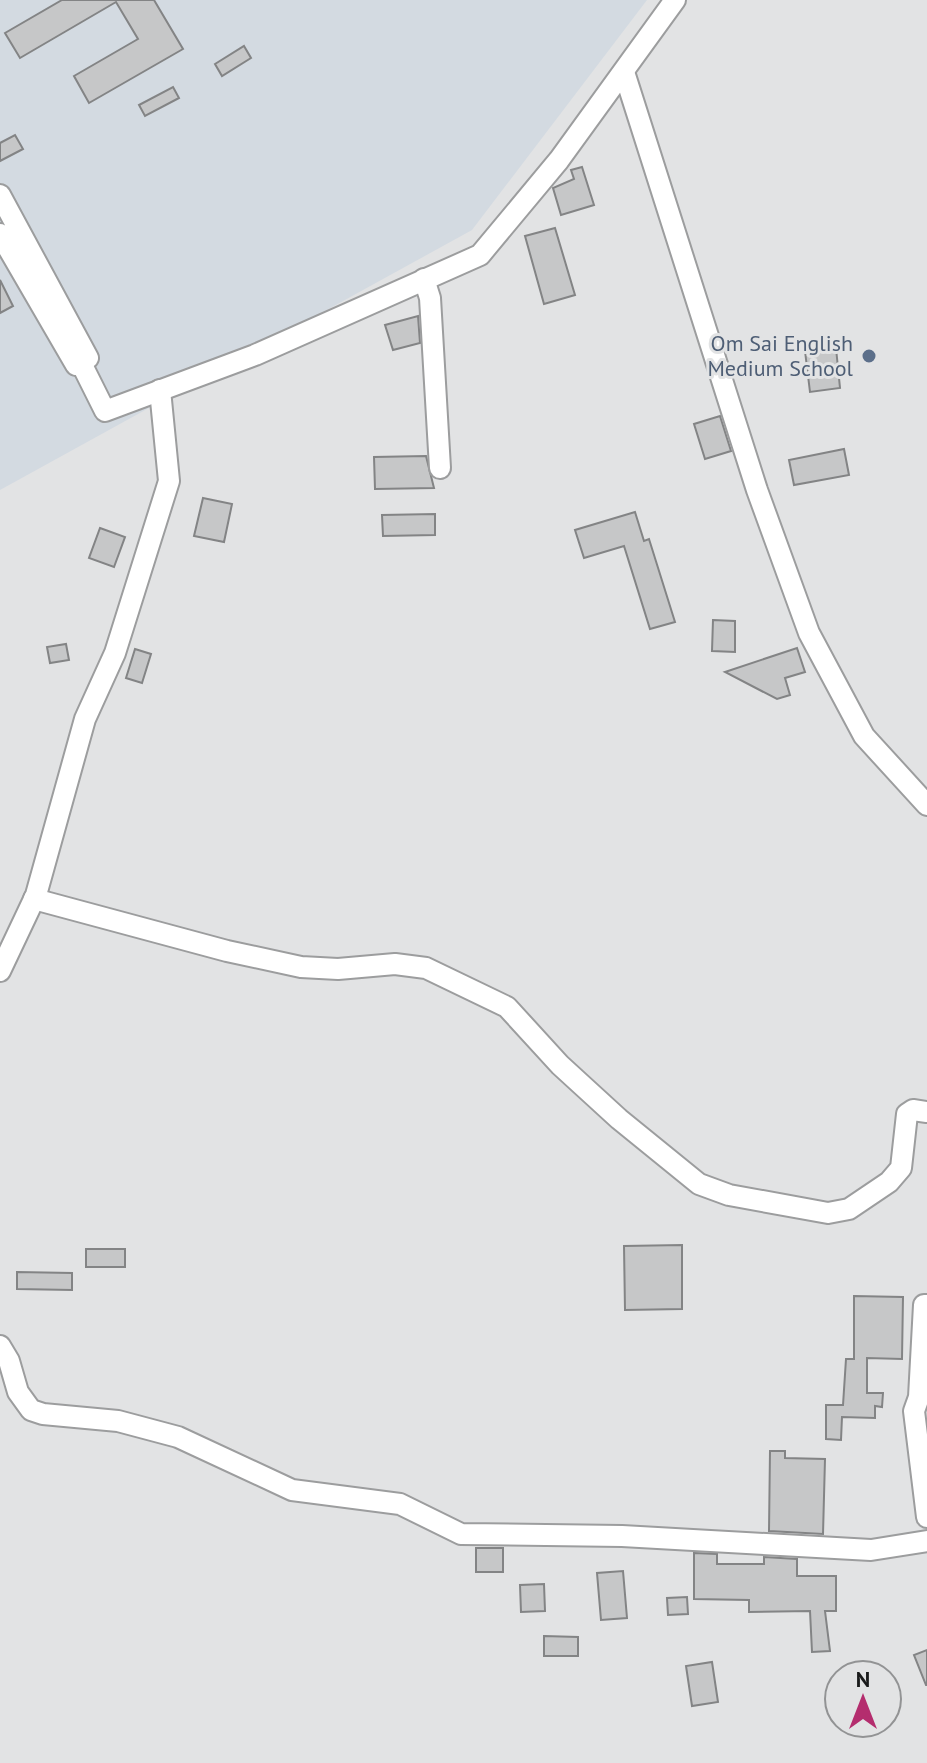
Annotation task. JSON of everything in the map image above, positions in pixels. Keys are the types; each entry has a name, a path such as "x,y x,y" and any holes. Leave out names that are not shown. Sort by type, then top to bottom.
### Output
{"street":[{"path":"81,363 105,411 255,355 480,255 559,160 675,0"},
{"path":"624,72 757,490 809,633 864,736 927,805"},
{"path":"0,195 88,358 81,363 76,365 56,334 0,234"},
{"path":"424,279 430,298 440,468"},
{"path":"0,971 34,899 85,719 115,653 169,481 160,390"},
{"path":"34,899 227,951 301,967 338,969 395,964 426,968 507,1007 560,1065 619,1119 699,1184 729,1195 828,1213 849,1209 869,1192 889,1182 901,1168 907,1114 913,1110 927,1112"},
{"path":"927,1305 924,1305 921,1380 914,1411 926,1470 927,1517"},
{"path":"0,1346 9,1361 18,1392 31,1410 43,1414 118,1421 178,1437 292,1490 400,1504 461,1534 622,1536 871,1550 927,1541"}],"shaded area":[{"path":"0,0 647,0 472,230 0,490"}],"building":[{"path":"62,0 154,0 183,49 89,103 74,76 138,39 116,2 20,58 5,33"},
{"path":"244,46 251,58 222,76 215,64"},
{"path":"173,87 179,98 145,116 139,105"},
{"path":"15,135 23,149 0,161 0,143"},
{"path":"582,167 594,205 561,215 553,188 574,179 571,170"},
{"path":"555,228 575,295 544,304 525,236"},
{"path":"0,280 13,306 0,313"},
{"path":"418,316 420,343 393,350 385,325"},
{"path":"836,348 840,388 810,392 805,351"},
{"path":"720,416 731,451 705,459 694,424"},
{"path":"844,449 849,475 794,485 789,460"},
{"path":"426,456 434,488 375,489 374,457"},
{"path":"203,498 232,504 224,542 194,536"},
{"path":"635,512 644,541 649,539 675,622 650,629 624,546 584,558 575,530"},
{"path":"435,514 435,535 383,536 382,515"},
{"path":"100,528 125,537 114,567 89,558"},
{"path":"713,620 735,621 735,652 712,651"},
{"path":"66,644 69,660 50,663 47,647"},
{"path":"797,648 805,672 785,678 790,695 777,699 725,672"},
{"path":"135,649 151,654 142,683 126,678"},
{"path":"682,1245 682,1309 625,1310 624,1246"},
{"path":"86,1249 125,1249 125,1267 86,1267"},
{"path":"17,1272 72,1273 72,1290 17,1289"},
{"path":"854,1296 903,1297 902,1359 867,1358 867,1393 883,1393 882,1407 875,1406 875,1418 842,1417 841,1440 826,1439 826,1405 843,1405 846,1359 854,1359"},
{"path":"770,1451 785,1451 785,1458 825,1459 823,1534 769,1531"},
{"path":"476,1548 503,1548 503,1572 476,1572"},
{"path":"694,1553 717,1554 717,1564 764,1564 764,1557 797,1559 797,1576 836,1576 836,1611 825,1611 830,1651 812,1652 810,1611 749,1612 749,1600 694,1599"},
{"path":"623,1571 627,1618 601,1620 597,1573"},
{"path":"544,1584 545,1611 521,1612 520,1585"},
{"path":"687,1597 688,1614 668,1615 667,1598"},
{"path":"544,1636 578,1637 578,1656 544,1656"},
{"path":"927,1650 927,1685 926,1685 914,1655"},
{"path":"712,1662 718,1702 692,1706 686,1666"}],"place":[{"name":"Om Sai English Medium School","path":"869,356"}]}
